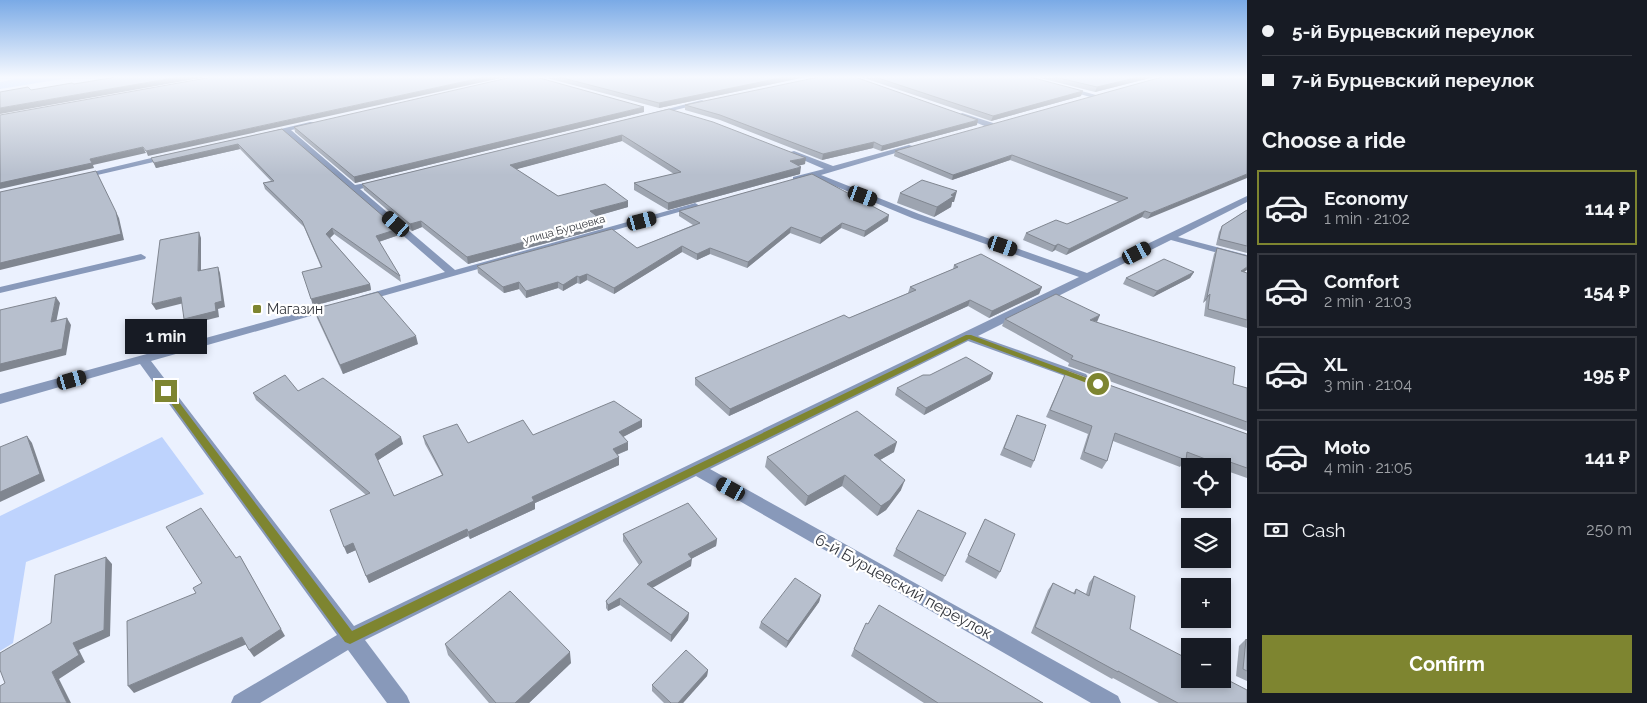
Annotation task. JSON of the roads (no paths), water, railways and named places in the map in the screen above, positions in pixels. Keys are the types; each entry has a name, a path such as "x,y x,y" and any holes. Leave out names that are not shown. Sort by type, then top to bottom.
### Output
{"street":[{"path":"649,112 667,110"},
{"path":"672,110 688,115"},
{"path":"953,112 994,124 971,130"},
{"path":"256,136 314,123"},
{"path":"285,130 452,273"},
{"path":"784,182 925,143"},
{"path":"779,148 833,168"},
{"path":"76,177 180,153"},
{"path":"813,174 846,189 1090,277"},
{"path":"354,188 392,178"},
{"path":"241,703 350,638 969,337 1247,199"},
{"name":"улица Бурцевка","path":"359,299 709,203"},
{"path":"1168,237 1247,258"},
{"path":"0,290 141,258"},
{"path":"0,399 340,304"},
{"path":"969,337 1089,380"},
{"path":"143,360 400,703"},
{"name":"6-й Бурцевский переулок","path":"697,470 1111,703"}],"place":[{"name":"Магазин","path":"257,309"}]}
